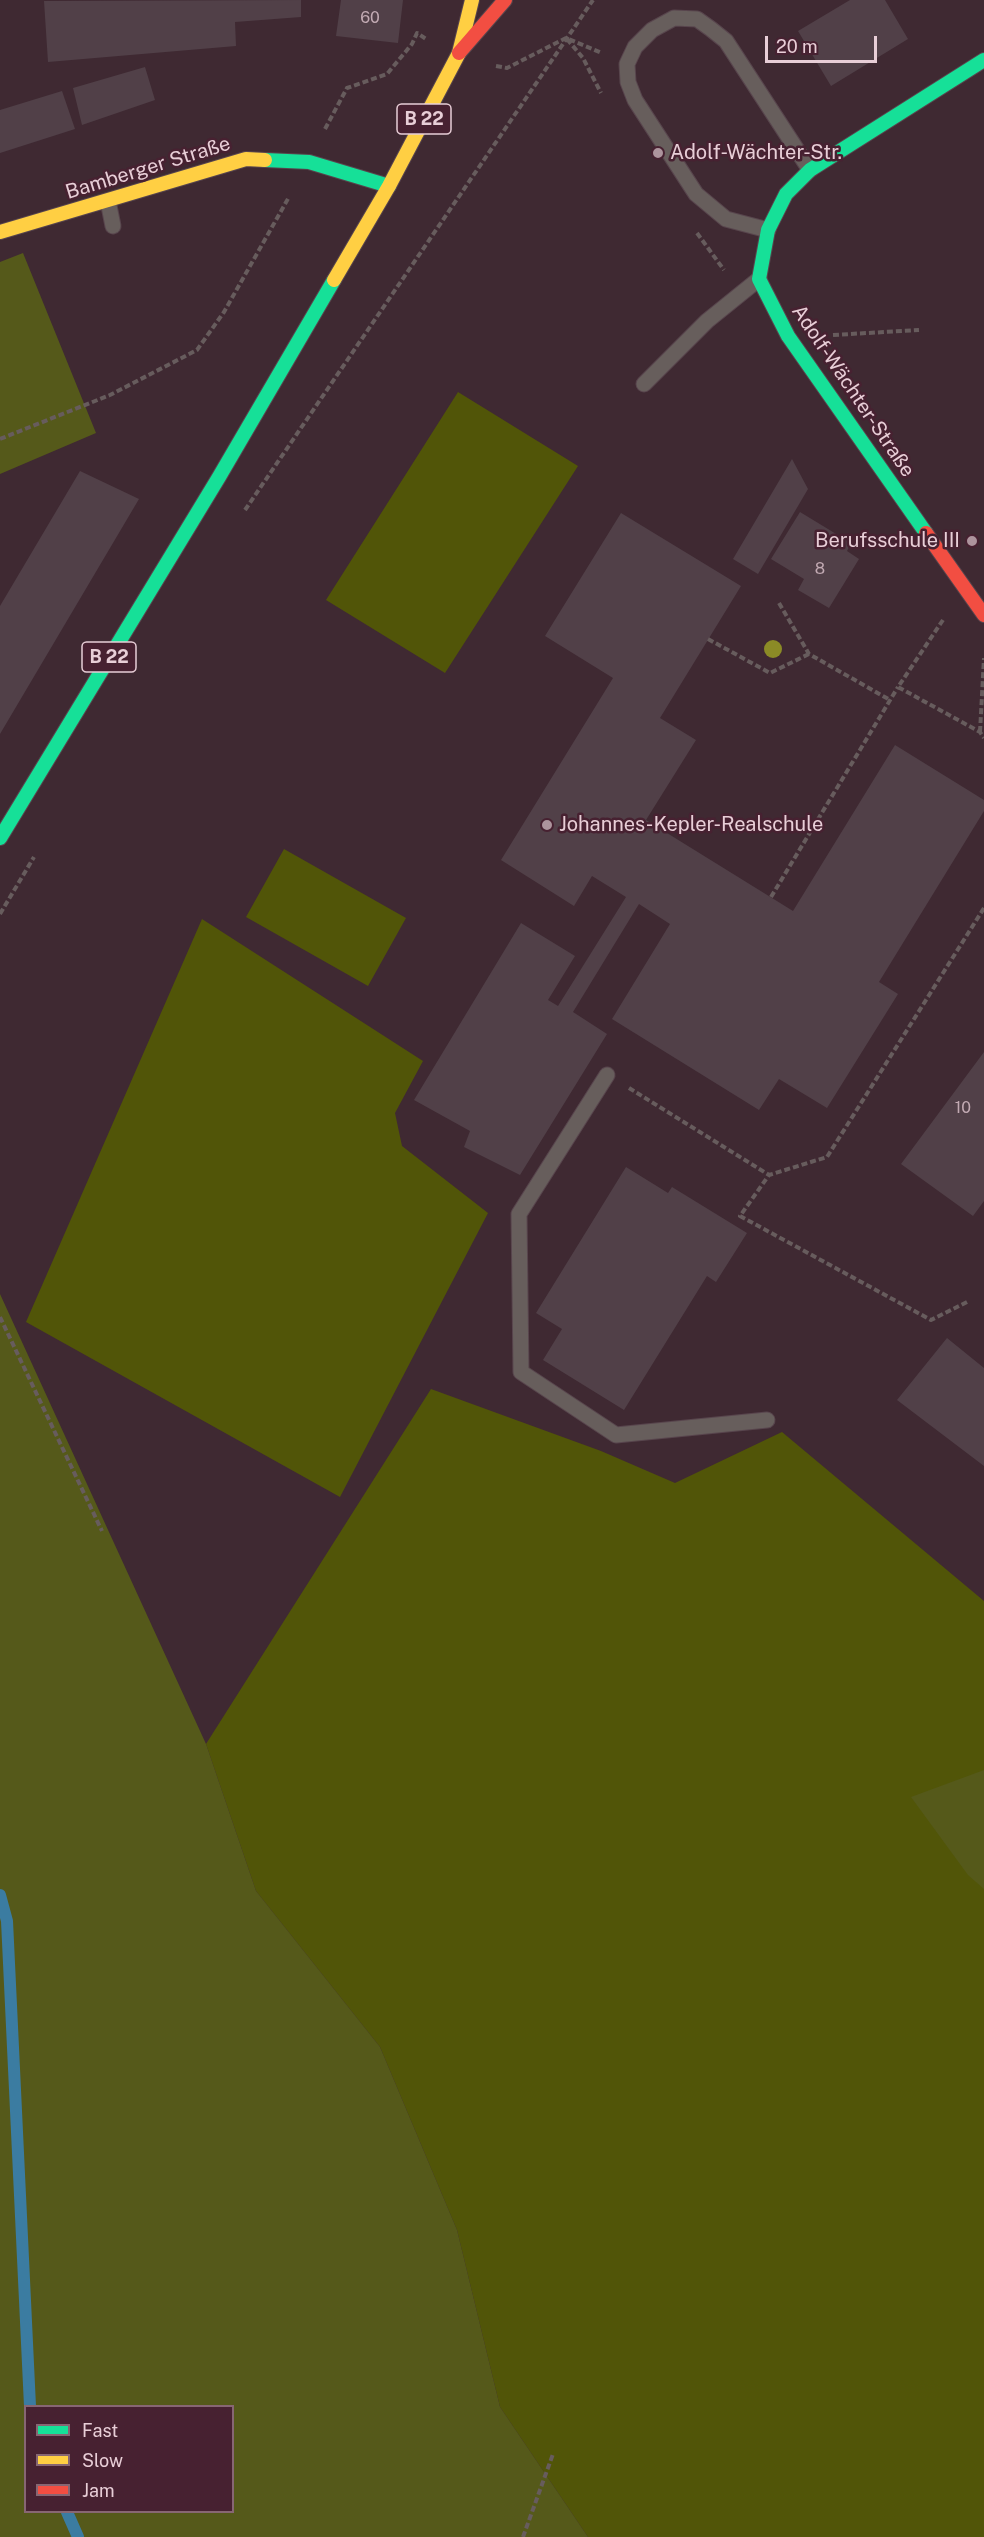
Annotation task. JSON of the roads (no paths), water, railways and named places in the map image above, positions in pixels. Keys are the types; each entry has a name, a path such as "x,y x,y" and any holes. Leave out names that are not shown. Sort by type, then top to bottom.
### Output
{"street":[{"name":"B 22","path":"0,838 219,477 389,186 459,53 472,0"},
{"path":"459,53 505,0"},
{"path":"759,279 768,230 786,194 810,170 984,60"},
{"name":"Bamberger Straße","path":"0,232 246,159 309,162 389,186"},
{"name":"Adolf-Wächter-Straße","path":"759,279 788,336 984,615"}],"lane":[{"path":"768,230 726,219 696,194 635,100 628,82 627,64 635,47 652,30 674,18 696,19 726,41 810,170"},
{"path":"108,201 114,226"},
{"path":"644,384 707,321 759,279"},
{"path":"607,1075 519,1214 521,1372 616,1435 767,1420"}],"waterway":[{"path":"0,1895 7,1921 30,2405"},
{"path":"67,2513 78,2537"}],"place":[{"name":"Adolf-Wächter-Str.","path":"658,153"},
{"name":"Berufsschule III","path":"972,541"},
{"name":"Johannes-Kepler-Realschule","path":"547,825"}]}
